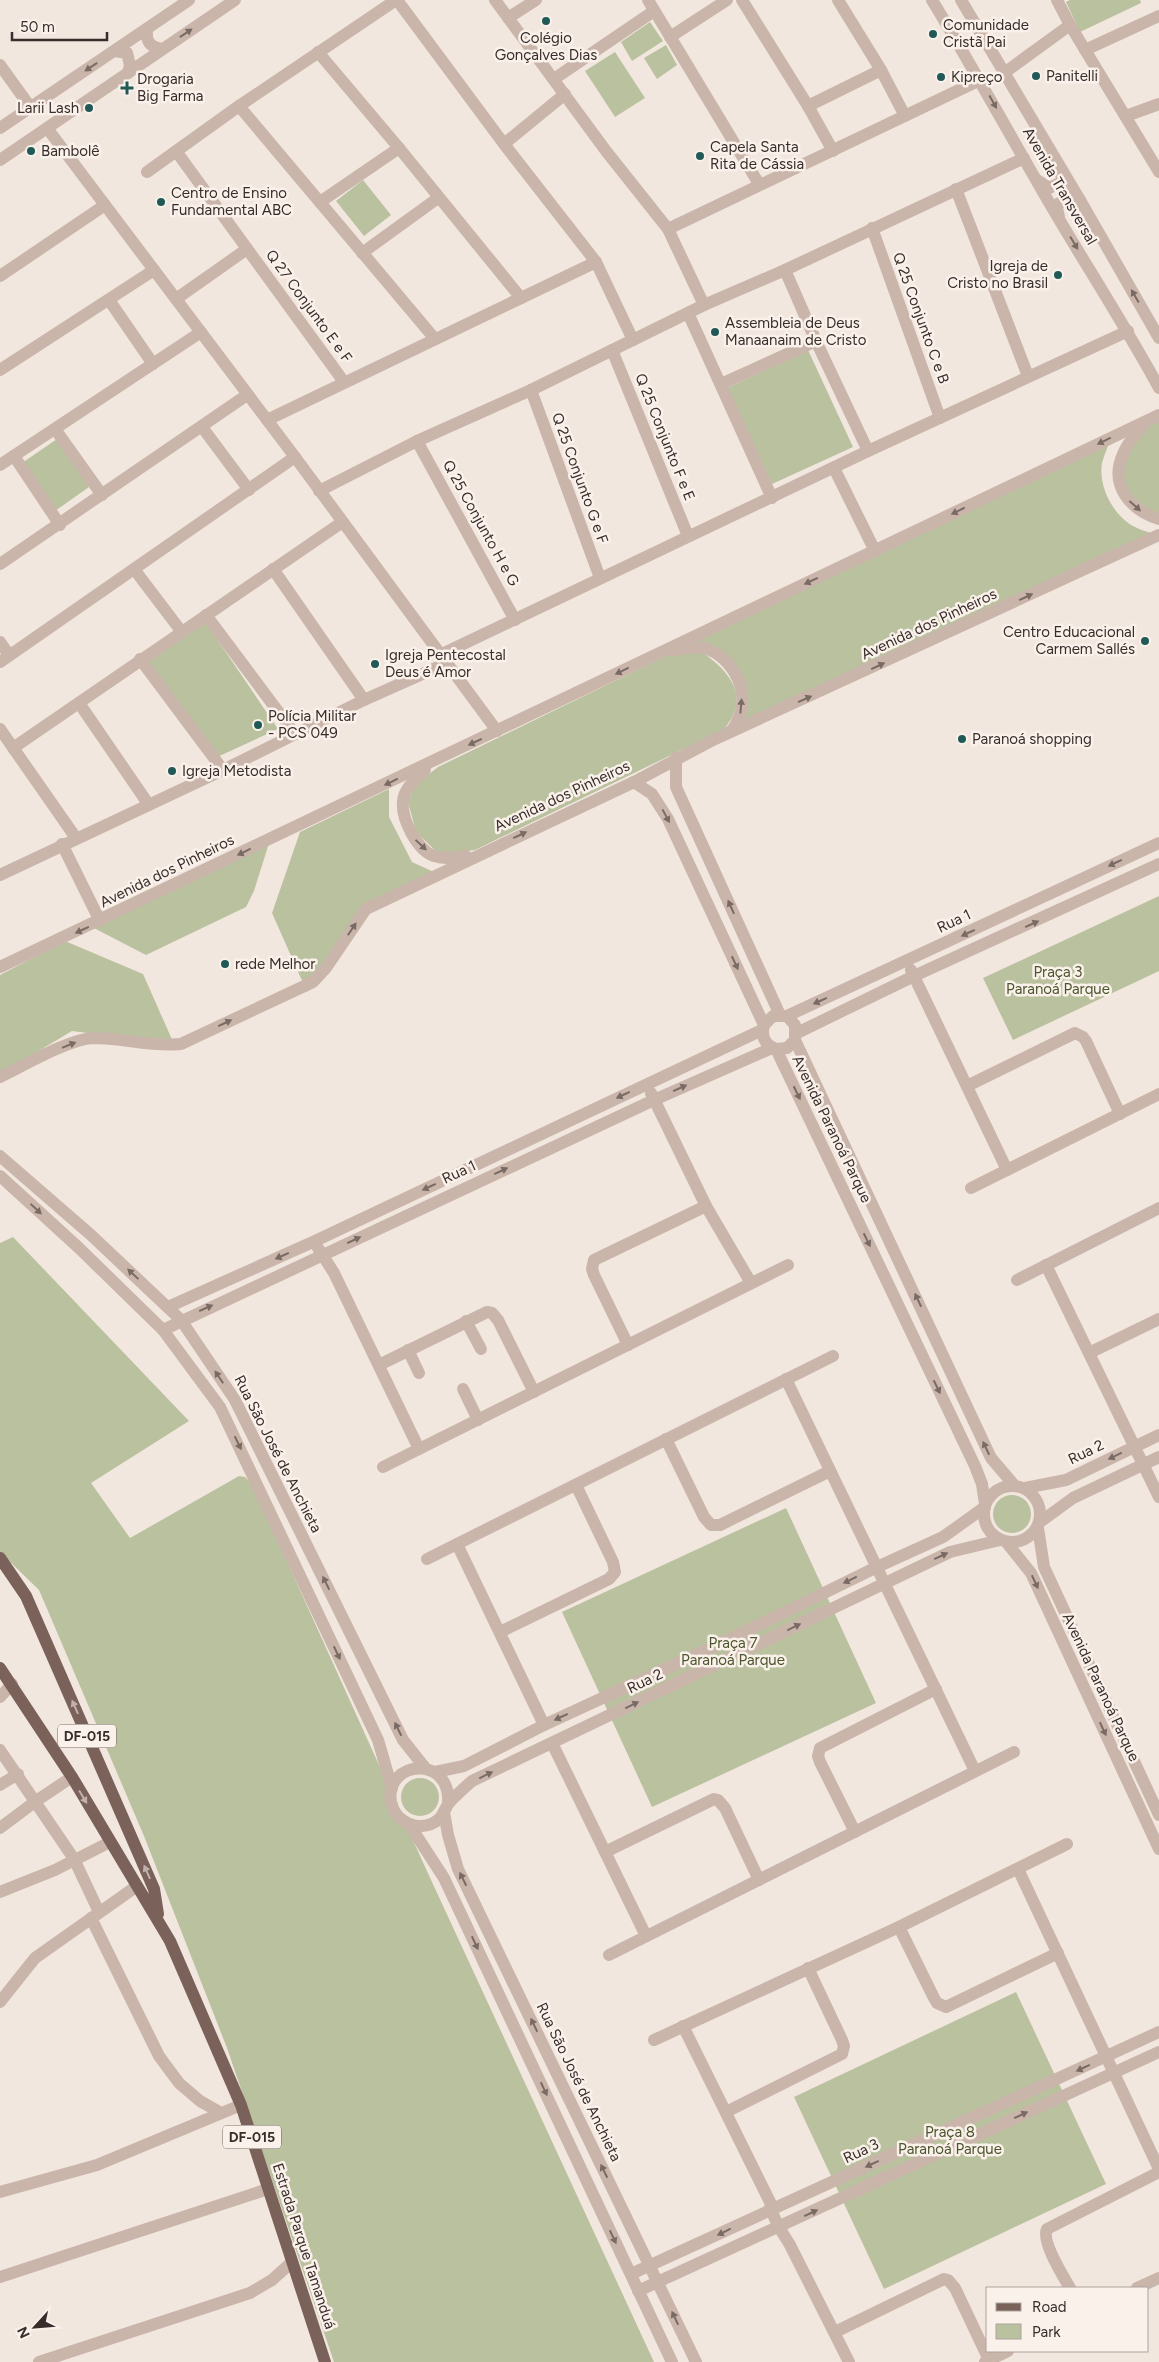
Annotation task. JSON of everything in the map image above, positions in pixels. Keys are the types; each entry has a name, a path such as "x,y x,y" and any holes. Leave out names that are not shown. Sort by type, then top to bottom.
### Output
{"main road":[{"name":"Estrada Parque Tamanduá","path":"0,1558 26,1596 154,1888 158,1919"},
{"name":"Estrada Parque Tamanduá","path":"0,1668 72,1777 158,1919 241,2105 292,2262 321,2361"}],"street":[{"path":"0,128 190,0"},
{"path":"0,160 235,0"},
{"path":"147,172 239,106 397,0 504,144 596,262 633,340"},
{"path":"495,0 606,151 668,229 704,305"},
{"path":"508,18 536,0"},
{"path":"648,0 759,184"},
{"path":"670,37 727,0"},
{"path":"742,0 833,150"},
{"path":"838,0 881,70 905,116"},
{"name":"Avenida Transversal","path":"932,0 980,80 1035,179 1128,331 1159,388"},
{"name":"Avenida Transversal","path":"960,0 1080,200 1159,338"},
{"path":"1057,0 1070,25 1159,172"},
{"path":"554,80 654,12"},
{"path":"1085,50 1159,16"},
{"path":"1004,72 1070,25"},
{"path":"147,29 148,42 153,48 162,49"},
{"path":"115,51 127,53 130,65 128,73"},
{"path":"318,52 521,298"},
{"path":"0,65 31,108"},
{"path":"808,106 881,70"},
{"path":"668,229 980,80"},
{"path":"504,144 564,94"},
{"path":"1126,116 1159,104"},
{"path":"239,106 435,339"},
{"path":"47,128 295,457 497,731"},
{"path":"320,202 399,148"},
{"name":"Q 27 Conjunto E e F","path":"176,152 344,382"},
{"path":"319,491 417,441 530,390 704,305 785,270 1024,158"},
{"path":"1035,179 1048,188 1060,183 1062,178 1058,165"},
{"path":"956,189 1028,376"},
{"path":"362,252 438,198"},
{"path":"1059,217 1056,208 1058,203 1067,199 1080,200"},
{"path":"0,276 105,205"},
{"name":"Q 25 Conjunto C e B","path":"872,228 940,418"},
{"path":"176,300 248,249"},
{"path":"267,420 596,262"},
{"path":"0,370 154,270"},
{"path":"785,270 868,451"},
{"path":"109,300 153,364"},
{"path":"688,313 772,498"},
{"path":"0,875 62,844 223,770 364,700 515,620 600,578 1028,376 1128,331"},
{"path":"0,465 201,332"},
{"path":"721,384 816,341"},
{"name":"Q 25 Conjunto F e E","path":"612,350 688,536"},
{"name":"Q 25 Conjunto G e F","path":"530,390 600,578"},
{"path":"0,564 60,525 247,395"},
{"path":"1154,417 1126,448 1122,455 1118,473 1122,490 1130,504 1144,514 1159,519"},
{"name":"Avenida dos Pinheiros","path":"0,967 1154,417"},
{"path":"202,427 249,490"},
{"path":"55,429 102,495"},
{"name":"Q 25 Conjunto H e G","path":"417,441 515,620"},
{"path":"14,456 60,525"},
{"path":"0,642 5,659 295,457"},
{"path":"834,468 875,551"},
{"path":"13,748 140,659 342,523"},
{"name":"Avenida dos Pinheiros","path":"0,1077 72,1043 92,1038 164,1046 182,1044 312,982 326,968 366,909 476,855 634,782 713,740 834,686 1159,534"},
{"path":"134,569 181,631"},
{"path":"273,569 364,700"},
{"path":"206,615 295,734"},
{"path":"666,650 702,647 714,652 731,667 740,686 743,704 740,715 731,732 713,740"},
{"path":"140,659 223,770"},
{"path":"79,703 149,805"},
{"path":"0,729 76,838"},
{"path":"676,758 676,787 783,1015 796,1026 796,1036"},
{"path":"435,761 411,784 402,801 408,829 415,840 433,856 447,858 476,855"},
{"name":"Avenida Paranoá Parque","path":"634,782 652,794 668,819 763,1027 763,1037 774,1049 975,1466 982,1484 985,1506 984,1515 988,1530 1004,1542 1031,1573 1159,1849"},
{"name":"Rua 1","path":"168,1307 315,1241 646,1084 763,1027 773,1016 783,1015 907,961 1159,843"},
{"path":"62,844 100,921"},
{"name":"Rua 1","path":"163,1330 180,1320 654,1100 774,1049 787,1048 796,1036 914,976 1159,864"},
{"path":"907,961 1007,1170"},
{"path":"967,1086 1075,1033 1086,1041 1120,1114"},
{"name":"Avenida Paranoá Parque","path":"796,1036 991,1458 1038,1502 1044,1567 1159,1814"},
{"path":"646,1084 706,1206 751,1283"},
{"path":"971,1188 1159,1094"},
{"name":"Rua São José de Anchieta","path":"0,1156 91,1235 168,1307 180,1320 235,1400 403,1740 446,1786 448,1835 458,1869 696,2362"},
{"name":"Rua São José de Anchieta","path":"0,1176 79,1248 163,1330 220,1407 378,1740 392,1788 390,1796 395,1813 409,1824 444,1878 672,2362"},
{"path":"628,1345 594,1275 592,1269 594,1260 706,1206"},
{"path":"1017,1280 1159,1208"},
{"path":"315,1241 334,1273 419,1449"},
{"path":"383,1467 788,1265"},
{"path":"1046,1265 1159,1497"},
{"path":"379,1365 487,1312 495,1316 534,1392"},
{"path":"1089,1353 1159,1319"},
{"path":"466,1321 481,1349"},
{"path":"408,1350 419,1373"},
{"path":"427,1559 833,1356"},
{"path":"786,1379 975,1771"},
{"path":"463,1389 478,1420"},
{"name":"Rua 2","path":"1020,1487 1066,1480 1159,1435"},
{"path":"666,1439 704,1517 711,1525 720,1525 830,1472"},
{"path":"1004,1542 1024,1540 1039,1525 1073,1498 1159,1457"},
{"path":"500,1632 608,1579 615,1572 613,1562 576,1484"},
{"path":"985,1506 993,1493 1000,1488 1020,1487"},
{"name":"Rua 2","path":"430,1770 464,1766 541,1727 726,1641 876,1567 943,1537 985,1506"},
{"name":"Rua 2","path":"446,1808 472,1782 950,1552 1004,1542"},
{"path":"457,1544 500,1632 549,1745 646,1936"},
{"path":"0,1697 12,1684"},
{"path":"855,1832 820,1762 818,1756 820,1748 936,1689"},
{"path":"0,1750 74,1859 95,1915 159,2056 179,2083 200,2101 221,2113"},
{"path":"609,1954 1014,1752"},
{"path":"392,1788 402,1774 417,1768 430,1770"},
{"path":"0,1785 18,1774"},
{"path":"0,1828 72,1777"},
{"path":"605,1852 709,1800 718,1800 725,1808 759,1880"},
{"path":"409,1824 416,1826 432,1823 446,1808"},
{"path":"0,1892 55,1870 110,1842"},
{"path":"654,2040 899,1927 1067,1844"},
{"path":"1018,1869 1108,2056 1159,2170 1048,2229 1045,2233 1048,2244 1070,2287"},
{"path":"0,2002 35,1958 137,1886"},
{"path":"899,1927 934,1998 937,2003 946,2006 1058,1953"},
{"path":"726,2112 842,2054 844,2046 842,2040 808,1968"},
{"path":"683,2026 770,2202 771,2210 779,2228 790,2245 849,2362"},
{"name":"Rua 3","path":"631,2274 1159,2032"},
{"path":"638,2291 779,2228 1159,2052"},
{"path":"0,2192 97,2165 241,2105"},
{"path":"0,2277 268,2189"},
{"path":"39,2362 250,2293 272,2280 292,2262"},
{"path":"1139,2287 1159,2278"},
{"path":"835,2332 944,2279 948,2280 955,2288 987,2361 1006,2352"}],"green space":[{"path":"1070,0 1140,0 1141,3 1080,32 1066,2"},
{"path":"650,22 663,41 632,61 621,42"},
{"path":"666,45 677,65 657,79 644,58"},
{"path":"615,52 645,98 615,117 585,71"},
{"path":"363,180 391,215 364,236 336,201"},
{"path":"808,350 853,447 772,484 727,388"},
{"path":"1159,416 1159,517 1123,490 1123,455 1131,441"},
{"path":"57,439 89,487 55,511 22,463"},
{"path":"1110,441 1102,463 1101,472 1108,499 1119,515 1126,521 1135,527 1151,533 739,726 745,684 696,641"},
{"path":"204,620 278,729 215,758 145,661"},
{"path":"702,652 722,668 735,690 737,698 736,707 725,729 475,850 450,853 437,852 421,837 415,828 408,802 415,785 438,767 668,655"},
{"path":"389,789 389,817 412,862 436,873 369,902 307,992 272,913 300,832"},
{"path":"270,840 254,891 246,907 146,955 90,926"},
{"name":"Praça 3 Paranoá Parque","path":"1159,896 1159,971 1013,1040 983,978"},
{"path":"65,941 143,974 174,1044 72,1031 0,1074 0,975"},
{"path":"13,1237 189,1421 91,1483 130,1538 239,1476 245,1477 252,1484 426,1869 654,2362 334,2362 227,2048 144,1836 39,1590 0,1552 0,1243"},
{"path":"1012,1495 1026,1500 1031,1514 1026,1528 1012,1533 998,1528 993,1514 998,1500"},
{"name":"Praça 7 Paranoá Parque","path":"786,1508 876,1703 652,1807 562,1612"},
{"path":"420,1778 433,1784 439,1797 433,1810 420,1816 407,1810 401,1797 407,1784"},
{"name":"Praça 8 Paranoá Parque","path":"1016,1992 1106,2184 884,2289 794,2097"}],"place":[{"name":"Colégio Gonçalves Dias","path":"546,21"},
{"name":"Comunidade Cristã Pai","path":"933,34"},
{"name":"Panitelli","path":"1036,76"},
{"name":"Kipreço","path":"941,77"},
{"name":"Drogaria Big Farma","path":"127,88"},
{"name":"Larii Lash","path":"89,108"},
{"name":"Bambolê","path":"31,151"},
{"name":"Capela Santa Rita de Cássia","path":"700,156"},
{"name":"Centro de Ensino Fundamental ABC","path":"161,202"},
{"name":"Igreja de Cristo no Brasil","path":"1058,275"},
{"name":"Assembleia de Deus Manaanaim de Cristo","path":"715,332"},
{"name":"Centro Educacional Carmem Sallés","path":"1145,641"},
{"name":"Igreja Pentecostal Deus é Amor","path":"375,664"},
{"name":"Polícia Militar - PCS 049","path":"258,725"},
{"name":"Paranoá shopping","path":"962,739"},
{"name":"Igreja Metodista","path":"172,771"},
{"name":"rede Melhor","path":"225,964"}]}
